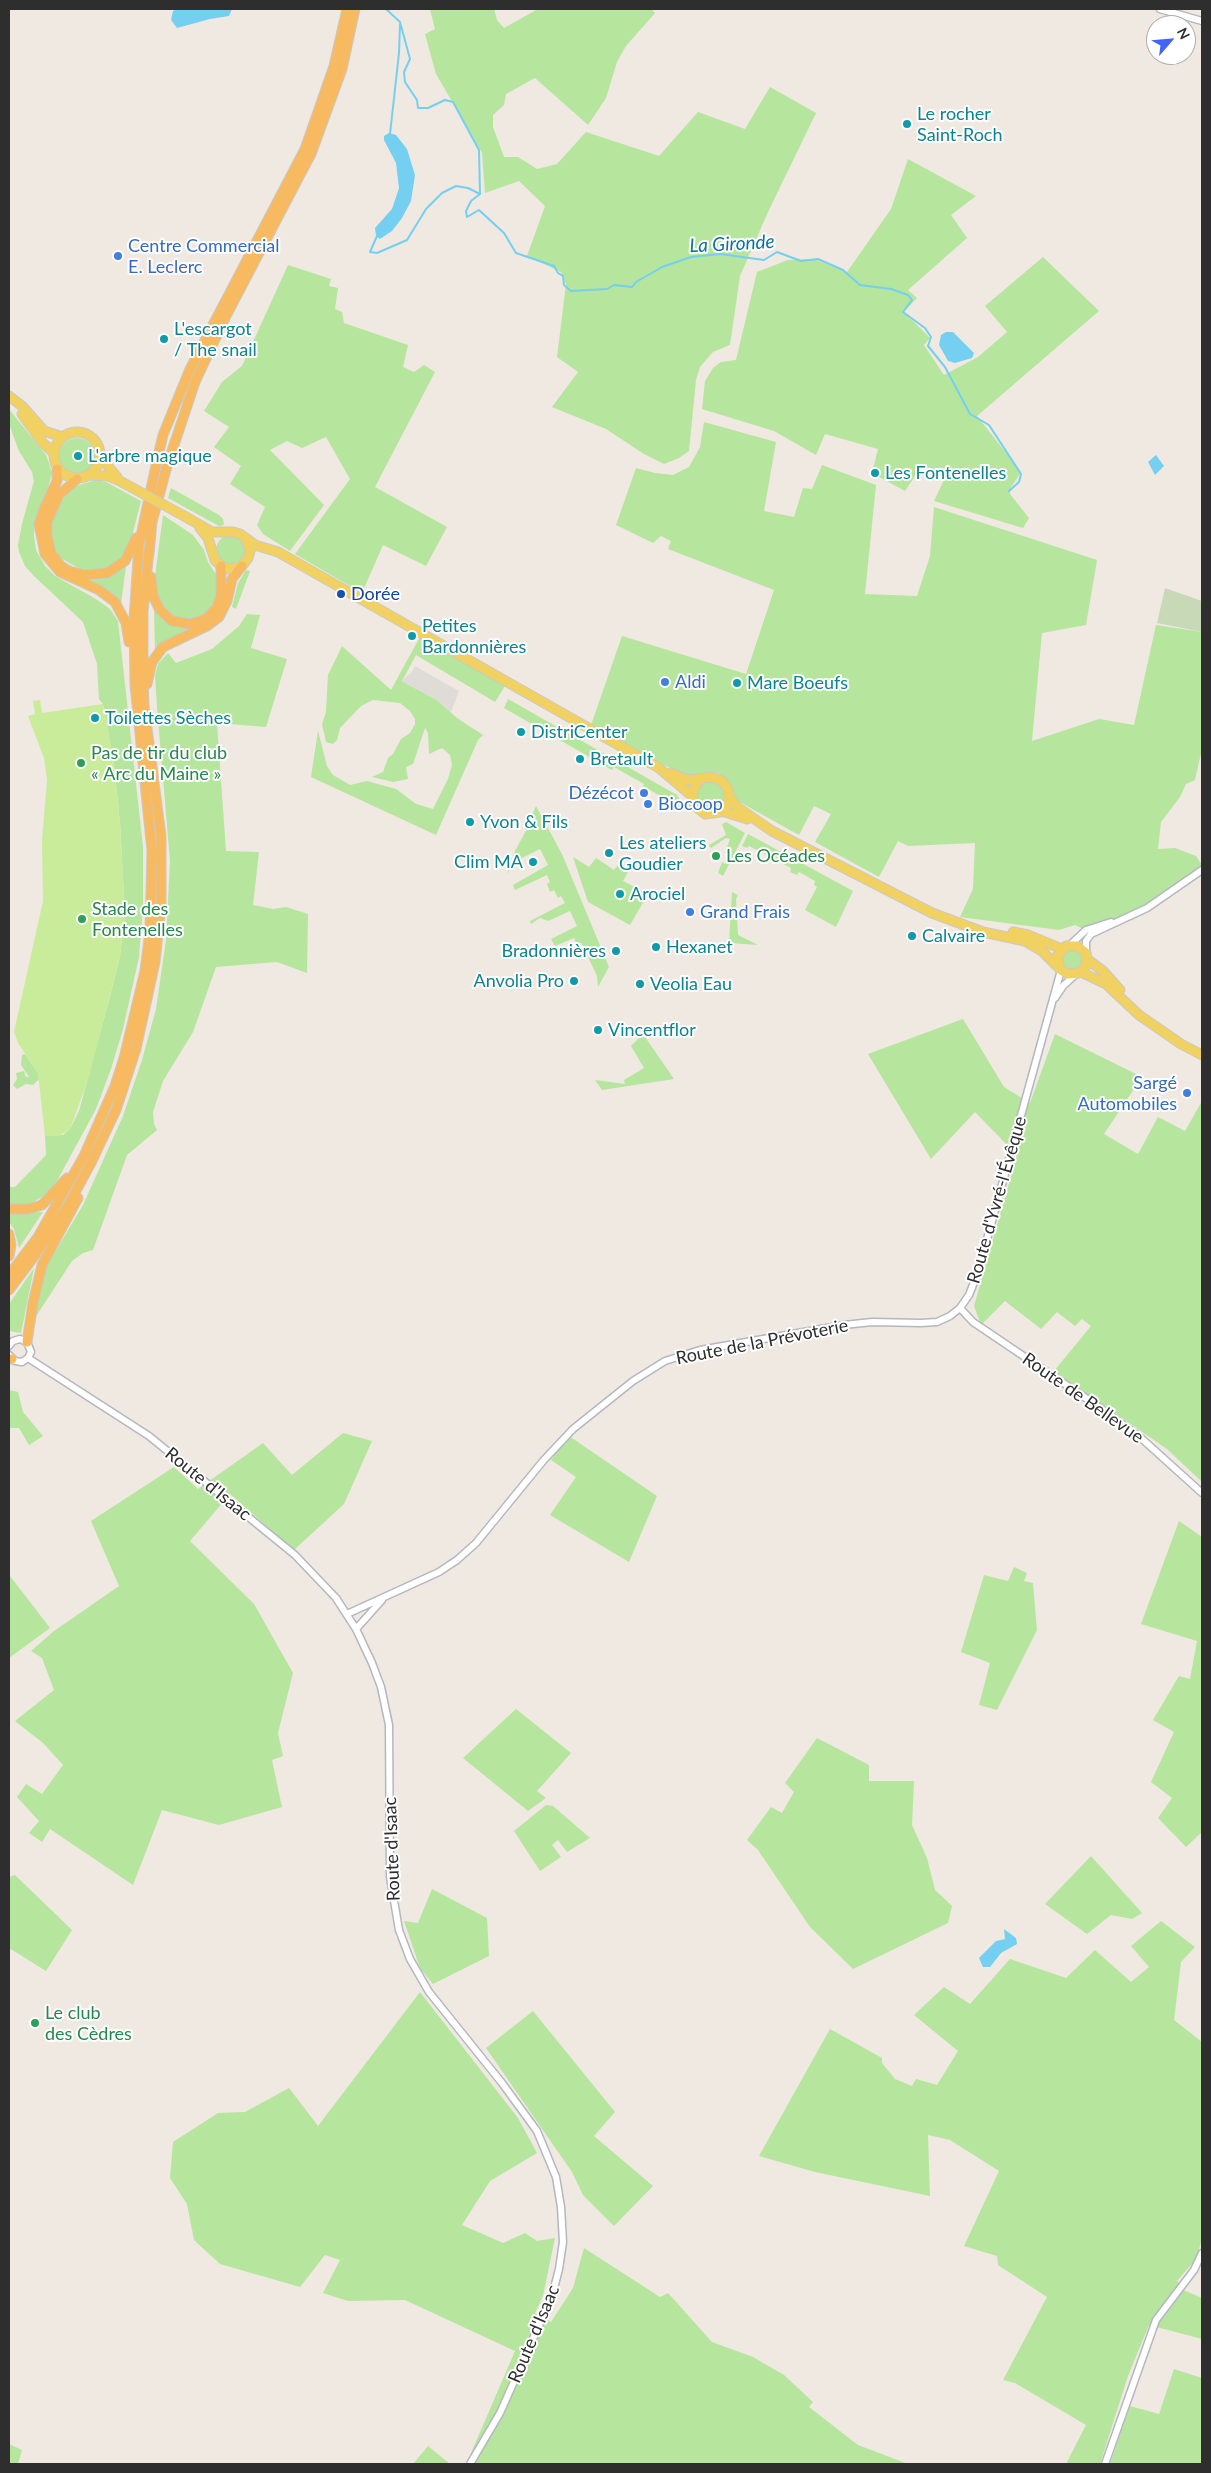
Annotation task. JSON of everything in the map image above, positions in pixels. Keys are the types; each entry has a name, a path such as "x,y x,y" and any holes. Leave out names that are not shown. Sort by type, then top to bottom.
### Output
{"highway":[{"path":"77,479 54,504 46,528 51,553 62,566 77,574 99,576 113,570 125,561 133,548 164,436 190,369 304,150 334,66 347,9"},
{"path":"9,1290 70,1202 91,1164 116,1110 130,1070 147,1006 159,934 161,836 144,705 143,612 152,522 167,466 196,382 226,316 311,154 342,69 355,9"},
{"path":"9,1275 38,1237 84,1156 115,1086 124,1058 145,971 148,946 152,851 135,685 126,623 121,610 115,602 99,590 60,572 48,560 42,547 41,515 57,481 57,469"},
{"path":"135,685 135,598 142,525 146,504"},
{"path":"149,550 151,586 156,605 164,615 179,623 198,623 212,614 221,595 221,566"},
{"path":"144,705 148,674 158,652 169,644 207,626 219,617 227,601 232,579 245,562"},
{"path":"9,1209 28,1209 42,1205 58,1190 84,1156"},
{"path":"27,1342 33,1303 42,1265 81,1192 91,1164"},
{"path":"9,1234 11,1244 9,1256"}],"main road":[{"path":"9,396 22,406 44,431 63,437"},
{"path":"9,403 22,414 42,443 54,452"},
{"path":"120,481 109,470 100,457 96,443 88,435 77,432 58,441 54,452 57,469 69,478 77,479 89,475 108,476 212,532 240,534 247,541 284,556 659,768 687,780 709,776 719,779 727,786 729,796 727,805 722,811 713,814 703,813 694,805 692,795 694,786 700,779"},
{"path":"89,475 98,464 100,457"},
{"path":"186,517 205,533 215,560 221,566 229,569 263,552 284,556"},
{"path":"212,548 220,536 226,532"},
{"path":"245,562 250,551 247,541"},
{"path":"659,768 692,795"},
{"path":"729,796 737,807 759,823 870,882 955,922 983,932 1025,941 1042,951 1068,974 1078,973 1106,984 1139,1015 1181,1044 1202,1055"},
{"path":"722,811 759,823"},
{"path":"955,922 1028,935 1066,947 1081,948 1086,956 1103,971 1149,1022"},
{"path":"1060,968 1058,959 1066,947"},
{"path":"1078,973 1086,956"}],"street":[{"path":"1160,9 1202,21"},
{"path":"1086,956 1086,941 1091,934 1154,903 1202,870"},
{"path":"1066,947 1090,928 1121,920"},
{"name":"Route d'Yvré-l'Évêque","path":"960,1308 969,1295 978,1272 1054,998 1060,968"},
{"path":"1054,998 1063,986 1078,973"},
{"name":"Route de Bellevue","path":"960,1308 973,1322 1094,1403 1141,1438 1202,1493"},
{"name":"Route de la Prévoterie","path":"347,1614 382,1600 396,1591 438,1572 457,1560 476,1543 543,1461 573,1429 654,1366 675,1357 700,1350 844,1325 872,1322 920,1324 937,1322 950,1316 960,1308"},
{"path":"9,1344 20,1339 27,1342 31,1348 28,1358 22,1362 10,1358"},
{"name":"Route d'Isaac","path":"28,1358 149,1436 308,1567 330,1590 347,1614 356,1629 376,1674 389,1725 390,1877 394,1914 401,1936 410,1959 429,1992 502,2083 537,2131 556,2177 561,2207 563,2242 552,2296 500,2414 470,2464"},
{"name":"Route de la Prévoterie","path":"356,1629 382,1600"},
{"path":"1105,2464 1156,2320 1194,2270 1202,2253"}],"green space":[{"path":"430,9 494,9 497,20 504,28 538,9 651,9 655,13 626,46 617,62 606,98 588,125 535,78 506,94 504,105 493,115 493,127 504,157 518,157 537,169 557,164 586,132 659,156 698,112 745,129 770,87 816,113 768,212 740,276 730,345 713,352 700,367 696,380 689,451 679,458 664,464 644,454 606,429 552,407 578,372 557,357 566,284 561,272 527,256 545,206 519,181 485,193 482,153 436,74 425,34 435,29"},
{"path":"908,159 976,196 951,215 967,238 908,290 917,298 904,312 930,338 924,345 944,375 978,357 1007,332 985,306 1043,257 1099,311 977,416 1021,472 1010,489 1010,494 1029,518 1023,528 934,501 944,480 923,464 905,491 872,473 878,449 825,434 816,455 774,431 702,409 705,381 713,368 721,362 736,360 757,272 788,260 814,259 847,272 891,209"},
{"path":"288,265 331,279 329,286 338,288 335,309 342,312 344,323 408,345 403,367 414,372 424,365 435,372 375,487 447,527 426,566 383,545 362,593 295,554 350,479 326,437 302,448 287,441 270,450 324,505 290,551 263,534 257,525 265,507 230,484 241,466 214,447 229,427 204,411 222,382 242,366"},
{"path":"9,409 46,455 52,472 48,489 35,519 34,536 36,550 45,566 55,576 110,609 118,621 143,847 143,907 139,957 123,1029 111,1069 96,1109 58,1179 48,1193 27,1206 9,1206 9,1187 15,1187 46,1155 45,1136 63,1135 70,1129 79,1111 120,956 125,914 120,823 114,764 103,704 99,699 97,664 83,622 34,576 25,566 19,552 18,545 22,524 34,481 32,472 19,451 9,424"},
{"path":"704,422 776,442 764,511 794,517 803,488 812,489 822,465 876,485 865,594 917,596 930,556 934,507 1097,560 1086,625 1042,633 1032,741 1099,719 1134,725 1156,625 1202,632 1202,749 1195,780 1186,784 1180,797 1161,822 1158,849 1175,848 1196,856 1202,865 1202,873 1132,919 1095,935 1075,925 1059,930 960,917 973,889 975,843 908,846 898,841 879,877 815,842 831,814 814,806 799,835 736,800 731,785 718,773 708,772 697,776 686,776 590,728 622,636 746,674 774,590 668,549 671,541 661,536 653,543 616,525 636,468 673,475 689,467 700,447"},
{"path":"77,438 84,439 90,443 94,449 94,463 90,469 84,473 77,474 70,473 64,469 60,463 59,456 60,449 64,443 70,439"},
{"path":"95,480 106,482 141,501 130,544 121,560 108,569 83,571 59,557 52,544 49,520 56,507 73,487"},
{"path":"171,488 219,515 223,519 224,525 219,526 168,498"},
{"path":"163,515 193,535 204,550 208,562 217,576 218,585 214,602 203,615 196,619 177,618 167,614 158,602 154,584"},
{"path":"231,535 241,540 246,550 241,560 231,565 221,560 216,550 221,540"},
{"path":"126,566 121,604 115,597 87,583 88,580 105,578"},
{"path":"246,570 250,571 236,609 232,607 238,583"},
{"path":"1165,588 1202,601 1202,632 1157,623"},
{"path":"154,609 161,617 200,626 169,639 155,651"},
{"path":"247,614 260,615 251,648 287,659 266,727 217,723 226,851 259,852 253,905 273,909 286,907 308,914 307,973 277,962 216,967 193,1032 163,1081 153,1112 154,1124 157,1130 127,1155 93,1250 83,1253 72,1261 33,1321 43,1272 83,1205 123,1116 142,1060 156,1009 166,940 170,861 155,676 158,664 168,653 176,663 212,649 239,626"},
{"path":"420,637 505,686 495,702 416,655 402,681 437,700 457,718 483,735 478,740 436,835 311,777 318,731 327,766 333,775 350,785 367,781 396,789 416,804 433,809 448,779 452,765 450,755 442,748 429,754 428,733 425,728 413,764 406,767 408,779 393,782 372,777 383,772 388,758 393,754 401,739 410,733 415,724 415,719 410,711 400,703 373,700 361,706 340,728 337,740 333,744 326,742 322,724 326,712 328,675 342,646 391,690"},
{"path":"508,699 677,795 686,811 614,767 612,770 504,708"},
{"name":"Stade des Fontenelles","path":"40,700 42,713 103,704 114,764 120,823 125,914 120,956 89,1077 70,1129 59,1136 45,1136 38,1073 18,1043 14,1032 43,901 42,840 47,780 44,758 28,716 35,714 33,701"},
{"path":"711,781 722,785 726,796 722,807 711,811 700,807 696,796 700,785"},
{"path":"536,806 562,854 609,967 598,987 597,976 581,942 577,945 574,938 555,946 551,939 577,926 570,911 548,921 540,918 531,924 530,921 565,903 561,896 558,898 554,890 550,892 547,884 550,882 547,875 515,890 513,885 548,865 540,849 516,861 507,874 515,851 534,816 532,815"},
{"path":"726,822 745,833 723,876 718,873 722,862 725,864 730,853 726,850 730,839 726,838 711,848 709,845 726,835 722,824"},
{"path":"748,834 853,891 836,927 805,910 817,887 814,885 815,881 799,872 797,875 790,872 791,868 749,846 747,848 742,846"},
{"path":"573,857 589,867 596,858 614,870 619,864 629,870 623,881 648,894 630,925 588,902"},
{"path":"732,892 738,895 736,899 738,935 758,945 729,943"},
{"path":"1071,948 1082,952 1084,964 1075,972 1063,968 1060,957"},
{"path":"963,1019 1004,1087 1030,1103 1055,1034 1142,1077 1104,1134 1138,1154 1158,1117 1185,1131 1202,1101 1202,1482 1167,1449 1054,1371 1091,1326 1082,1319 1075,1326 1057,1312 1041,1329 1005,1301 981,1325 974,1306 1017,1155 975,1112 931,1159 868,1054"},
{"path":"643,1034 674,1079 602,1090 595,1080 625,1084 624,1080 644,1068 631,1046"},
{"path":"25,1054 38,1073 39,1079 33,1085 26,1084 17,1089 13,1085 17,1079 16,1073 24,1071 26,1077 29,1077 21,1065 22,1055"},
{"path":"43,1212 19,1248 14,1229 9,1222 9,1213"},
{"path":"34,1268 21,1333 9,1331 9,1304"},
{"path":"9,1390 18,1392 23,1412 43,1436 29,1445 19,1428 9,1428"},
{"path":"343,1433 372,1441 344,1504 294,1550 230,1494 190,1541 254,1604 293,1673 278,1733 283,1756 272,1760 282,1807 219,1825 162,1810 133,1885 50,1829 42,1842 29,1833 39,1821 17,1797 26,1784 42,1794 63,1765 43,1743 15,1721 54,1690 42,1658 31,1651 54,1631 119,1586 91,1521 174,1467 198,1489 263,1443 292,1475"},
{"path":"569,1436 657,1496 629,1562 550,1515 576,1477 551,1460"},
{"path":"1179,1521 1202,1537 1202,1832 1186,1847 1158,1818 1172,1798 1151,1782 1174,1732 1153,1720 1179,1676 1190,1679 1197,1641 1141,1624"},
{"path":"1014,1567 1027,1573 1024,1581 1033,1583 1037,1630 997,1710 979,1705 990,1663 961,1652 984,1575 1008,1581"},
{"path":"9,1577 50,1628 9,1658"},
{"path":"516,1709 571,1753 537,1791 546,1798 528,1811 463,1758"},
{"path":"817,1738 869,1765 869,1781 914,1781 912,1825 927,1858 935,1890 952,1906 948,1923 853,1969 810,1927 758,1850 747,1840 771,1807 782,1813 794,1792 785,1783"},
{"path":"546,1805 553,1806 590,1838 567,1852 558,1840 552,1845 561,1857 540,1871 514,1831"},
{"path":"1091,1856 1142,1913 1132,1919 1111,1915 1087,1934 1045,1904"},
{"path":"15,1875 72,1930 46,1971 9,1948 9,1877"},
{"path":"432,1889 487,1918 489,1956 433,1984 420,1968 404,1921 418,1923"},
{"path":"1161,1921 1195,1947 1181,1962 1174,2020 1202,2042 1202,2239 1196,2259 1177,2281 1183,2290 1202,2298 1202,2339 1149,2325 1128,2376 1100,2464 1066,2464 1086,2425 1015,2383 1003,2380 1047,2297 998,2265 997,2256 964,2246 999,2171 950,2140 928,2135 930,2196 815,2172 759,2156 830,2029 882,2058 882,2063 895,2079 912,2086 916,2079 937,2085 958,2051 914,2015 944,1987 970,2004 1010,1959 1066,1978 1095,1950 1131,1982 1149,1967 1131,1946"},
{"path":"420,1992 518,2118 537,2153 490,2181 462,2225 503,2243 525,2233 537,2241 555,2238 543,2296 535,2313 551,2322 573,2288 584,2248 660,2297 668,2293 712,2342 753,2357 784,2375 813,2402 809,2407 858,2445 908,2464 473,2464 468,2460 515,2351 405,2300 348,2301 323,2293 340,2260 325,2255 300,2287 220,2264 194,2240 187,2204 170,2178 173,2142 218,2113 245,2112 289,2088 318,2126"},
{"path":"533,2011 615,2112 594,2136 653,2186 614,2226 583,2195 572,2172 486,2048"},
{"path":"1174,2369 1202,2378 1202,2464 1110,2464 1130,2406 1159,2414"},
{"path":"9,2444 22,2450 18,2464 9,2464"},
{"path":"428,2446 450,2464 413,2464"}],"shaded area":[{"path":"415,666 459,691 451,712 437,700 401,681 411,673"}],"water":[{"path":"177,9 232,9 229,16 177,28 171,20 173,11"},
{"path":"389,133 396,135 407,149 415,175 411,201 402,218 392,231 380,239 376,236 375,228 392,209 399,188 396,163 384,140 384,136"},
{"path":"946,332 953,332 974,353 972,358 955,363 948,361 939,345 941,335"},
{"path":"1156,455 1164,466 1155,475 1148,462"},
{"path":"1004,1929 1016,1938 1017,1944 1001,1953 990,1967 983,1967 979,1958 996,1941 1005,1939"}],"waterway":[{"name":"La Gironde","path":"386,9 400,22 410,59 404,72 405,82 417,100 418,108 428,108 445,100 453,102 479,150 480,194 471,201 466,211 467,217 479,210 504,233 516,253 554,266 558,273 563,276 564,285 571,291 607,289 614,285 632,287 636,282 662,267 691,257 720,254 764,260 777,252 801,261 818,259 843,270 860,285 891,289 908,295 912,300 903,312 925,328 931,337 928,346 945,367 970,414 989,425 1021,474 1019,482 1009,491"},
{"path":"390,134 399,53 400,24"},
{"path":"377,236 370,252 377,253 407,240 426,209 442,193 456,186 468,188 480,194"}],"place":[{"name":"Le rocher Saint-Roch","path":"907,124"},
{"name":"Centre Commercial E. Leclerc","path":"118,256"},
{"name":"L'escargot / The snail","path":"164,339"},
{"name":"L'arbre magique","path":"78,456"},
{"name":"Les Fontenelles","path":"875,473"},
{"name":"Dorée","path":"341,594"},
{"name":"Petites Bardonnières","path":"412,636"},
{"name":"Aldi","path":"665,682"},
{"name":"Mare Boeufs","path":"737,683"},
{"name":"Toilettes Sèches","path":"95,718"},
{"name":"DistriCenter","path":"521,732"},
{"name":"Bretault","path":"580,759"},
{"name":"Pas de tir du club « Arc du Maine »","path":"81,763"},
{"name":"Dézécot","path":"644,793"},
{"name":"Biocoop","path":"648,804"},
{"name":"Yvon & Fils","path":"470,822"},
{"name":"Les ateliers Goudier","path":"609,853"},
{"name":"Les Océades","path":"716,856"},
{"name":"Clim MA","path":"533,862"},
{"name":"Arociel","path":"620,894"},
{"name":"Grand Frais","path":"690,912"},
{"name":"Stade des Fontenelles","path":"82,919"},
{"name":"Calvaire","path":"912,936"},
{"name":"Hexanet","path":"656,947"},
{"name":"Bradonnières","path":"616,951"},
{"name":"Anvolia Pro","path":"574,981"},
{"name":"Veolia Eau","path":"640,984"},
{"name":"Vincentflor","path":"598,1030"},
{"name":"Sargé Automobiles","path":"1187,1093"},
{"name":"Le club des Cèdres","path":"35,2023"}]}
